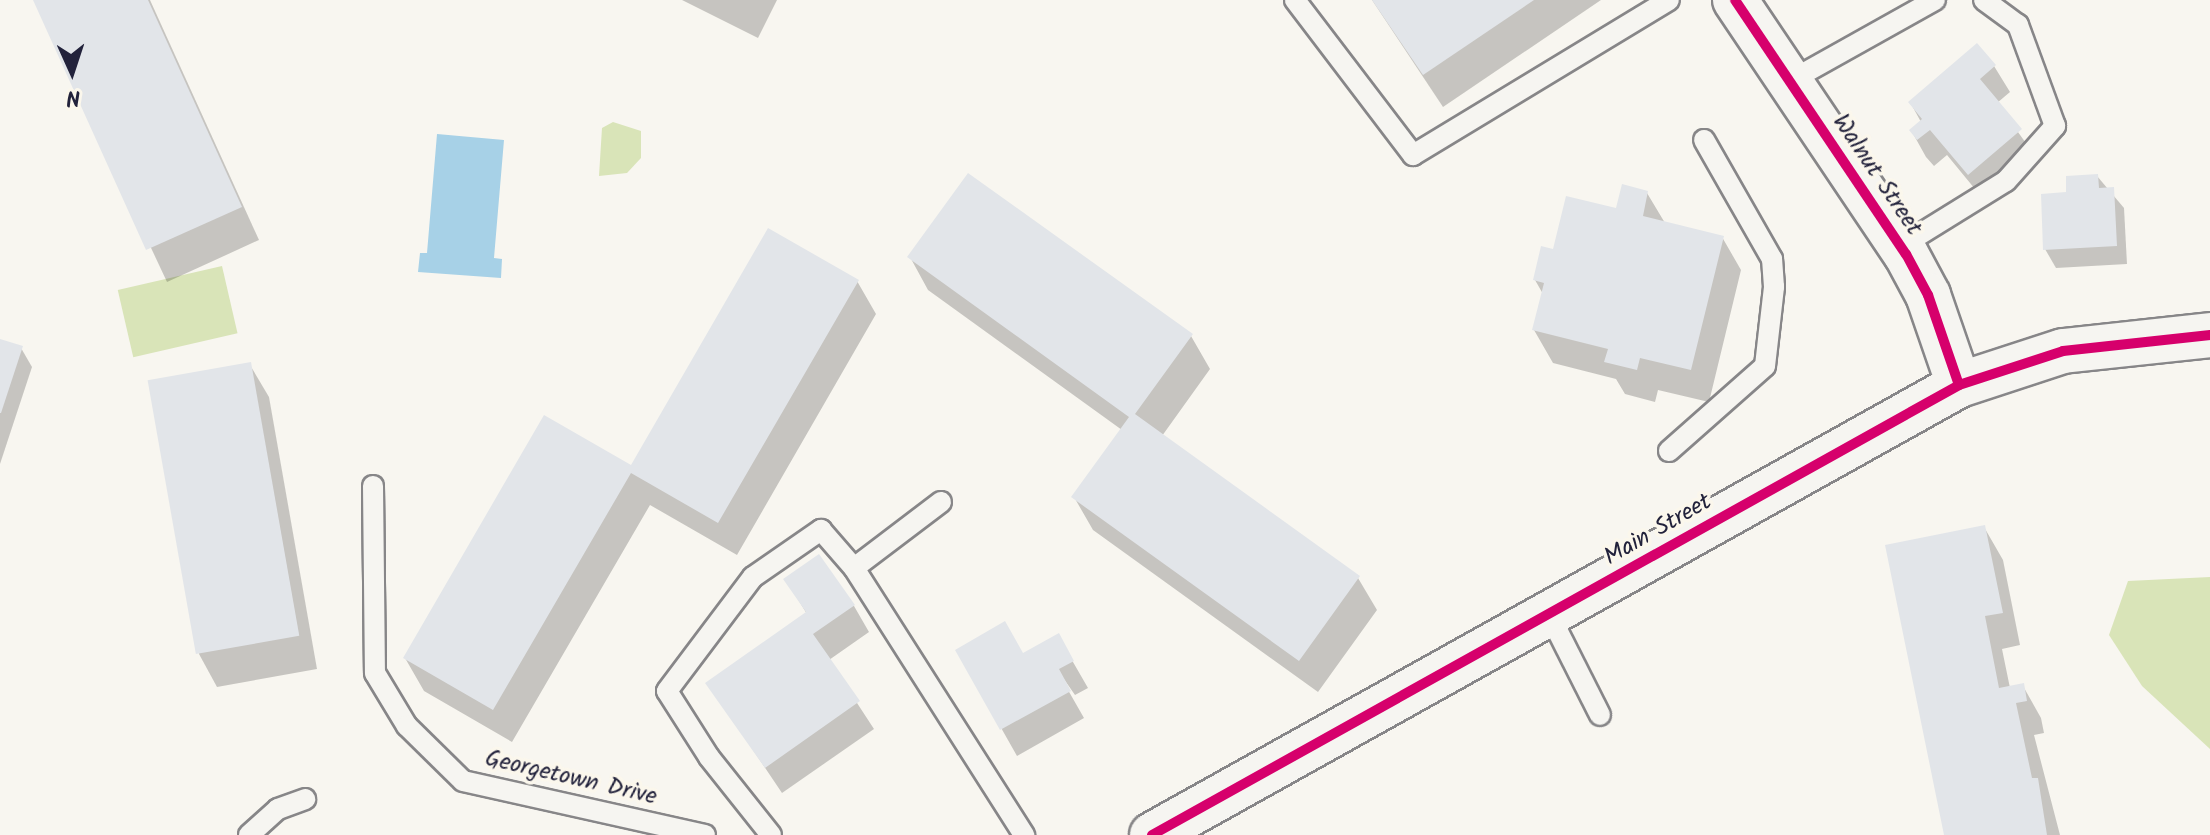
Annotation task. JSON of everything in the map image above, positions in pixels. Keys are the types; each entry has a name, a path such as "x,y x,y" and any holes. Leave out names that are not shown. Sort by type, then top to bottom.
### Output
{"street":[{"name":"Walnut Street","path":"1735,0 1901,246 1928,295 1959,385"},
{"name":"Main Street","path":"1152,835 1959,385 2063,351 2210,335"}],"lane":[{"path":"1295,0 1413,155 1669,0"},
{"path":"1790,81 1935,0"},
{"path":"1901,246 2006,181 2055,126 2018,25 1984,0"},
{"path":"1669,451 1765,366 1773,303 1772,259 1704,140"},
{"name":"Georgetown Drive","path":"373,486 375,673 407,726 463,781 705,835"},
{"path":"854,568 941,502"},
{"path":"771,835 709,757 667,691 753,577 821,530 854,568 1024,835"},
{"path":"1549,614 1600,715"},
{"path":"249,835 278,809 305,799"}],"green space":[{"path":"613,122 641,131 641,158 627,173 599,176 602,128"},
{"path":"222,266 238,333 133,357 118,290"},
{"path":"2210,577 2210,749 2142,686 2109,635 2128,581"}],"water":[{"path":"437,134 504,140 494,258 502,259 501,278 418,272 420,253 427,253"}],"building":[{"path":"33,0 148,0 242,207 146,250"},
{"path":"1372,0 1534,0 1423,75"},
{"path":"1977,43 1996,65 1980,79 2022,129 1968,175 1930,130 1917,140 1909,130 1922,119 1908,102"},
{"path":"968,173 1193,334 1135,414 1360,576 1299,661 1071,497 1129,417 907,257"},
{"path":"2098,174 2099,188 2114,187 2117,246 2043,250 2041,194 2066,192 2066,176"},
{"path":"1622,184 1648,191 1643,216 1724,236 1691,370 1640,358 1637,370 1604,362 1608,349 1532,330 1544,283 1533,280 1541,246 1553,249 1566,196 1616,208"},
{"path":"768,228 859,280 718,523 631,473 493,710 403,658 544,415 631,465"},
{"path":"0,339 23,346 1,413 0,413"},
{"path":"251,362 299,636 196,654 148,380"},
{"path":"1985,525 2003,613 1985,616 1999,688 2024,683 2027,701 2016,703 2032,778 2038,778 2047,835 1944,835 1885,545"},
{"path":"819,554 855,605 813,634 860,701 765,768 705,683 806,612 783,579"},
{"path":"1005,621 1023,653 1059,633 1074,661 1059,669 1071,691 1000,730 955,650"}],"cycle path":[{"path":"1735,0 1906,254 1928,295 1959,385"},
{"path":"1152,835 1959,385 2063,351 2210,335"}]}
